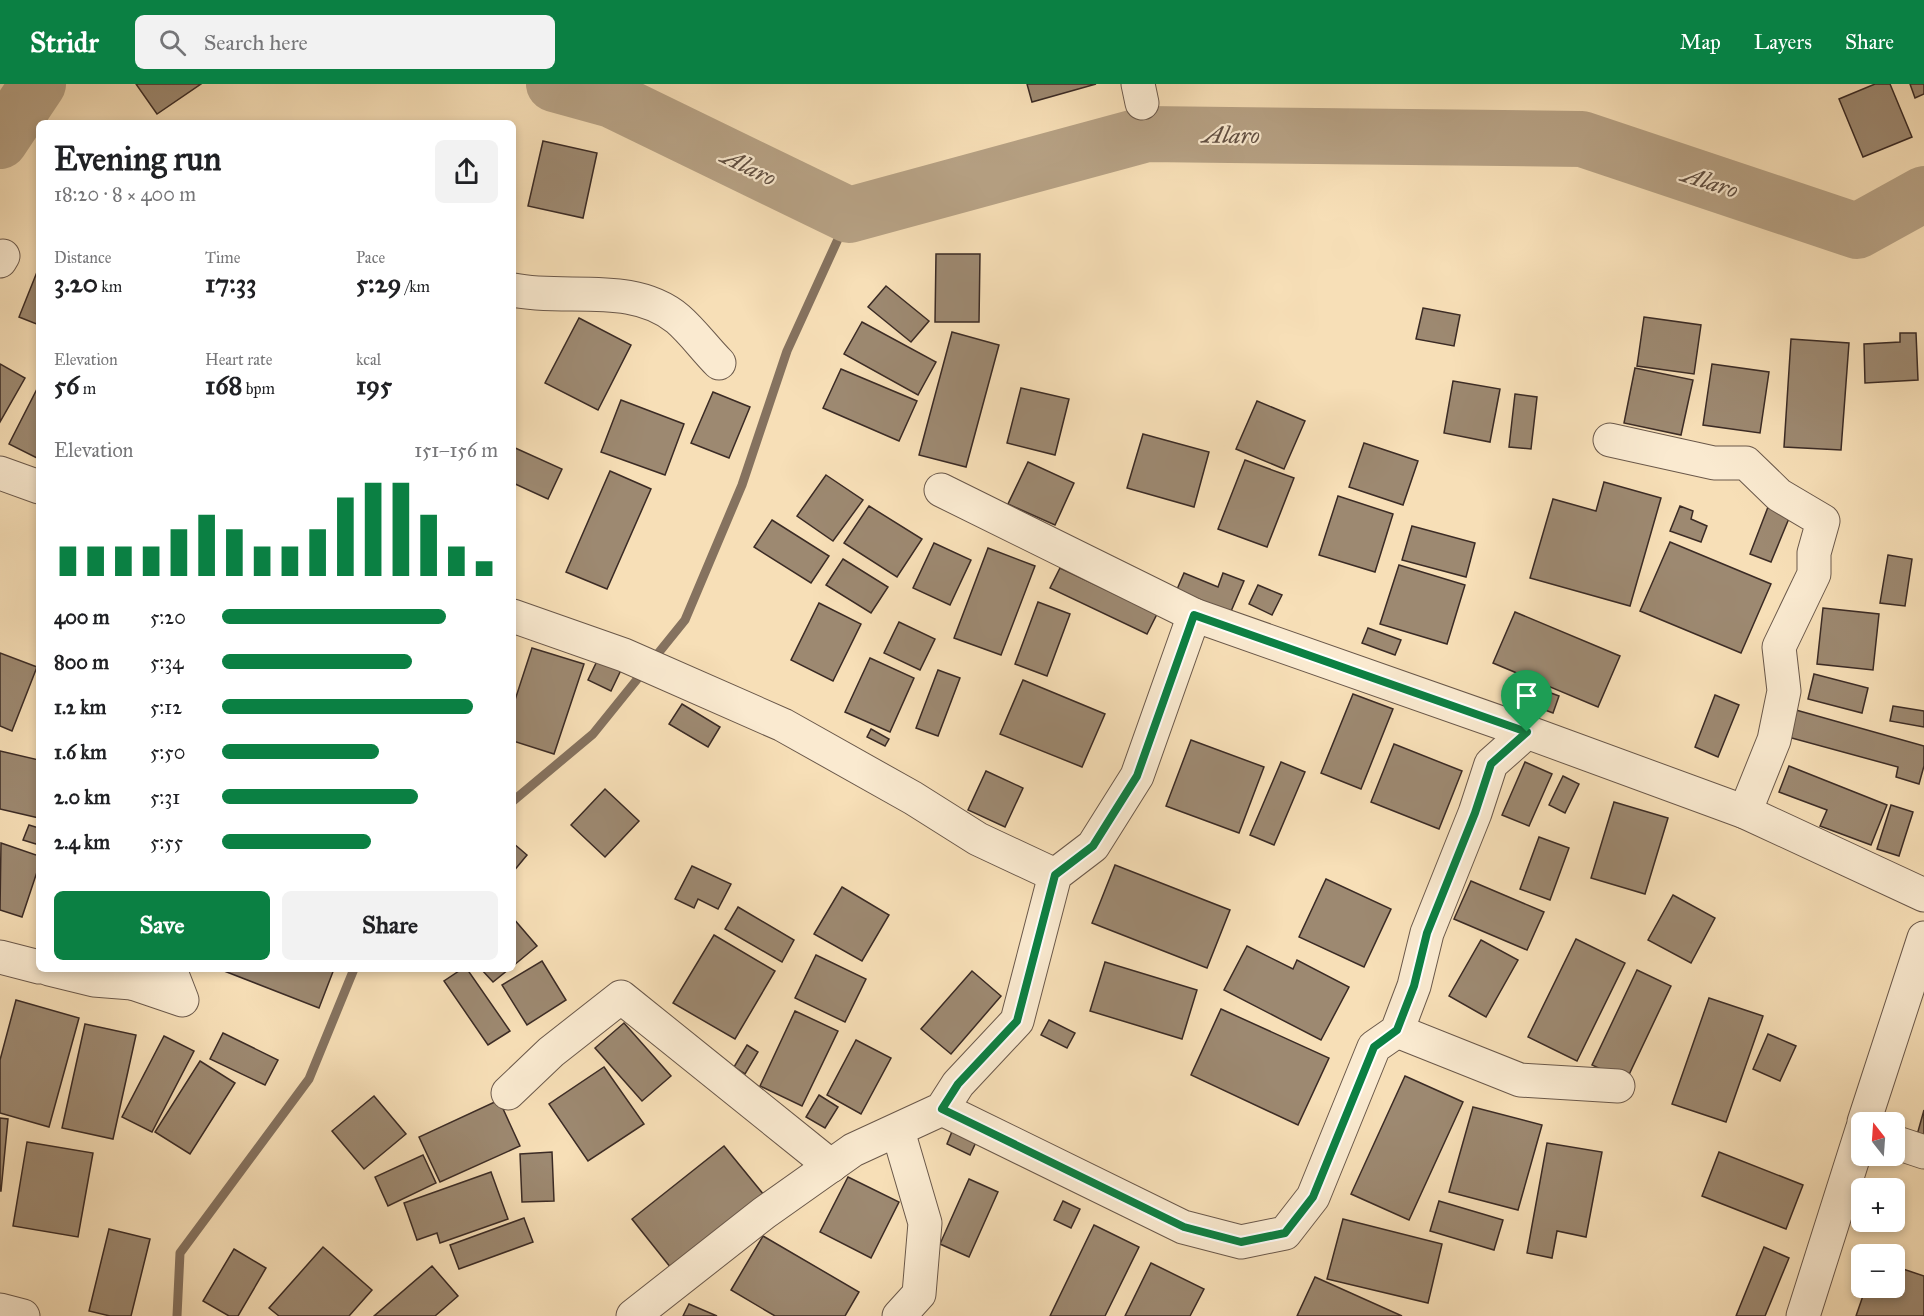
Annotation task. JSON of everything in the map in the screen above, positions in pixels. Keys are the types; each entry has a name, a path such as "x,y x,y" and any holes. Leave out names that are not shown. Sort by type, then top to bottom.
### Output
{"street":[{"path":"516,291 535,294 601,295 645,300 677,318 719,363"},
{"path":"1610,440 1714,463 1746,463 1779,495 1824,521 1814,553 1814,574 1779,647 1784,691 1774,740 1745,812"},
{"path":"0,473 36,486"},
{"path":"941,490 1194,615 1527,732 1745,812 1924,895"},
{"path":"633,1316 764,1213 853,1150 942,1109 958,1084 1017,1021 1055,875 1093,846 1137,776 1194,615"},
{"path":"516,617 624,655 783,725 913,798 978,839 1055,875"},
{"path":"942,1109 1184,1227 1241,1242 1285,1233 1313,1197 1374,1047 1397,1030 1414,986 1427,933 1475,813 1491,764 1527,732"},
{"path":"1867,1112 1924,938"},
{"path":"0,957 36,966"},
{"path":"61,972 94,980 145,976 182,1000 171,972"},
{"path":"508,1093 551,1052 621,997 831,1166"},
{"path":"1397,1030 1520,1080 1618,1086"},
{"path":"898,1131 925,1223 919,1294 899,1316"},
{"path":"1905,1146 1924,1152"},
{"path":"1803,1316 1851,1162"},
{"path":"0,1310 23,1316"}],"building":[{"path":"136,84 201,84 157,114"},
{"path":"1027,84 1096,84 1032,102"},
{"path":"1875,84 1890,84 1912,137 1863,157 1839,99"},
{"path":"1910,84 1924,84 1924,94 1915,98"},
{"path":"543,141 597,153 583,218 528,206"},
{"path":"936,254 980,254 979,322 935,322"},
{"path":"36,274 36,324 19,317"},
{"path":"886,286 929,321 911,342 868,307"},
{"path":"1423,308 1460,315 1454,346 1416,339"},
{"path":"1644,317 1701,325 1694,374 1637,366"},
{"path":"579,318 631,345 598,410 545,383"},
{"path":"862,322 936,362 918,395 844,354"},
{"path":"952,332 999,345 966,467 919,455"},
{"path":"1900,333 1916,333 1918,380 1865,383 1864,344 1900,342"},
{"path":"1791,339 1849,343 1841,450 1784,447"},
{"path":"0,364 25,378 0,422"},
{"path":"1712,364 1769,372 1760,433 1703,425"},
{"path":"1635,368 1693,380 1681,435 1624,423"},
{"path":"841,369 917,401 899,441 823,408"},
{"path":"1453,381 1500,389 1490,442 1444,433"},
{"path":"1021,388 1069,399 1055,455 1007,443"},
{"path":"36,391 36,458 9,444"},
{"path":"713,392 750,407 729,458 691,443"},
{"path":"1515,394 1537,397 1531,449 1509,447"},
{"path":"621,400 684,424 665,475 601,452"},
{"path":"1257,401 1305,421 1284,469 1236,449"},
{"path":"1143,434 1209,452 1194,507 1127,488"},
{"path":"1364,443 1418,461 1403,505 1349,487"},
{"path":"516,448 562,469 548,499 516,484"},
{"path":"1245,460 1294,478 1267,547 1218,529"},
{"path":"1028,462 1074,483 1055,525 1008,504"},
{"path":"610,471 651,489 607,589 566,572"},
{"path":"826,475 863,500 833,541 797,516"},
{"path":"1604,482 1661,498 1630,606 1530,578 1553,499 1596,511"},
{"path":"1338,496 1393,514 1375,572 1319,555"},
{"path":"869,506 922,539 897,577 844,543"},
{"path":"1680,506 1693,511 1691,519 1707,526 1701,542 1670,531"},
{"path":"1768,507 1790,516 1771,562 1750,554"},
{"path":"772,520 829,556 811,583 754,547"},
{"path":"1412,526 1475,543 1466,577 1402,560"},
{"path":"1670,542 1771,584 1741,653 1640,611"},
{"path":"934,543 971,560 950,605 913,588"},
{"path":"988,548 1035,566 1001,655 954,638"},
{"path":"1888,555 1912,559 1905,606 1880,603"},
{"path":"843,559 888,587 871,613 826,585"},
{"path":"1399,565 1465,585 1447,644 1380,624"},
{"path":"1060,568 1157,614 1147,634 1050,588"},
{"path":"1184,573 1218,587 1223,573 1244,581 1229,616 1175,594"},
{"path":"1258,585 1282,595 1272,615 1249,604"},
{"path":"1038,602 1070,614 1047,676 1015,664"},
{"path":"819,603 861,624 833,681 791,660"},
{"path":"1823,608 1879,614 1873,670 1817,664"},
{"path":"1515,612 1620,656 1598,707 1493,663"},
{"path":"899,622 935,639 920,670 884,653"},
{"path":"1368,628 1401,640 1395,655 1362,643"},
{"path":"532,648 584,664 554,754 516,742 516,697"},
{"path":"0,653 36,667 36,670 12,731 0,726"},
{"path":"870,658 914,678 890,732 845,712"},
{"path":"598,659 621,670 611,691 588,680"},
{"path":"938,670 960,678 938,736 916,728"},
{"path":"1814,674 1868,688 1862,713 1808,699"},
{"path":"1023,680 1105,714 1082,767 1000,734"},
{"path":"1519,681 1559,696 1553,713 1513,698"},
{"path":"1353,694 1393,709 1361,789 1321,773"},
{"path":"1715,695 1739,705 1718,757 1695,747"},
{"path":"682,704 720,727 708,747 669,724"},
{"path":"1893,706 1924,711 1924,727 1890,721"},
{"path":"1796,710 1924,746 1924,766 1919,784 1896,777 1898,767 1788,737"},
{"path":"871,729 889,739 885,746 867,737"},
{"path":"1191,740 1264,767 1239,833 1166,806"},
{"path":"1394,744 1462,771 1439,829 1371,802"},
{"path":"0,751 36,759 36,817 0,809"},
{"path":"1281,762 1305,772 1274,845 1250,835"},
{"path":"1525,762 1552,774 1529,826 1502,815"},
{"path":"1789,766 1887,805 1871,845 1820,826 1827,810 1779,792"},
{"path":"986,771 1023,788 1005,827 968,810"},
{"path":"1563,776 1579,784 1565,813 1549,805"},
{"path":"605,789 639,821 605,857 571,825"},
{"path":"1614,802 1668,818 1645,894 1591,878"},
{"path":"1891,805 1913,812 1899,856 1877,849"},
{"path":"29,825 36,827 36,844 23,840"},
{"path":"1539,837 1569,848 1550,900 1520,889"},
{"path":"1,843 36,855 36,875 22,917 0,910"},
{"path":"516,846 527,855 516,868"},
{"path":"1115,865 1230,910 1207,968 1092,923"},
{"path":"692,866 731,884 718,909 698,899 694,908 675,899"},
{"path":"1326,879 1391,909 1364,967 1299,937"},
{"path":"1471,881 1544,912 1527,950 1454,919"},
{"path":"842,887 889,915 862,961 814,934"},
{"path":"1673,895 1715,918 1691,963 1648,940"},
{"path":"738,907 794,940 782,962 725,929"},
{"path":"516,922 537,946 516,964"},
{"path":"714,935 775,971 735,1039 673,1003"},
{"path":"1576,939 1625,963 1577,1061 1528,1037"},
{"path":"1481,940 1518,960 1486,1017 1449,996"},
{"path":"1247,946 1293,969 1297,960 1349,987 1321,1040 1224,990"},
{"path":"816,955 866,979 845,1022 795,998"},
{"path":"542,961 566,1000 527,1025 502,985"},
{"path":"1105,962 1197,990 1182,1039 1090,1011"},
{"path":"1637,970 1671,986 1626,1081 1592,1065"},
{"path":"972,971 1001,996 951,1054 921,1029"},
{"path":"227,972 333,972 319,1008"},
{"path":"458,972 469,972 510,1031 488,1045 444,981"},
{"path":"484,972 505,972 493,982"},
{"path":"1709,998 1763,1016 1726,1122 1672,1104"},
{"path":"16,1000 79,1018 49,1127 0,1113 0,1060"},
{"path":"1221,1009 1329,1058 1298,1125 1191,1075"},
{"path":"795,1011 838,1031 802,1106 760,1086"},
{"path":"1049,1020 1075,1033 1067,1048 1041,1035"},
{"path":"624,1023 671,1076 642,1101 595,1048"},
{"path":"85,1024 136,1035 113,1139 62,1128"},
{"path":"223,1033 278,1060 265,1085 210,1059"},
{"path":"1768,1034 1796,1046 1780,1081 1753,1069"},
{"path":"164,1036 194,1051 152,1132 122,1117"},
{"path":"856,1040 891,1058 861,1114 827,1095"},
{"path":"747,1045 758,1052 745,1074 734,1067"},
{"path":"200,1061 235,1083 190,1154 155,1132"},
{"path":"604,1067 644,1124 588,1161 549,1104"},
{"path":"1405,1076 1463,1102 1409,1220 1351,1194"},
{"path":"819,1095 838,1107 825,1128 806,1117"},
{"path":"374,1096 406,1134 364,1169 332,1131"},
{"path":"499,1100 520,1146 440,1182 419,1137"},
{"path":"1473,1107 1542,1125 1518,1210 1449,1192"},
{"path":"1924,1110 1924,1137 1917,1135"},
{"path":"0,1118 8,1119 1,1191 0,1191"},
{"path":"953,1129 977,1140 970,1155 947,1144"},
{"path":"27,1142 93,1153 78,1237 13,1226"},
{"path":"1547,1143 1602,1152 1586,1237 1557,1231 1552,1258 1527,1253"},
{"path":"724,1146 764,1195 671,1268 632,1219"},
{"path":"552,1152 554,1201 522,1202 520,1154"},
{"path":"1719,1152 1803,1185 1786,1229 1702,1196"},
{"path":"423,1155 436,1183 388,1206 375,1177"},
{"path":"491,1172 508,1219 440,1243 437,1233 417,1240 404,1203"},
{"path":"848,1177 899,1202 871,1258 820,1232"},
{"path":"969,1179 998,1192 969,1257 940,1244"},
{"path":"1063,1201 1080,1209 1071,1228 1054,1220"},
{"path":"1439,1201 1503,1220 1494,1250 1430,1231"},
{"path":"524,1218 533,1242 459,1269 450,1245"},
{"path":"1343,1219 1442,1244 1428,1303 1327,1279"},
{"path":"1094,1225 1139,1247 1105,1316 1050,1316"},
{"path":"109,1229 150,1239 131,1316 110,1316 89,1311"},
{"path":"763,1236 859,1292 845,1316 775,1316 731,1290"},
{"path":"323,1247 372,1290 349,1316 279,1316 269,1308"},
{"path":"1764,1247 1789,1258 1765,1316 1736,1316"},
{"path":"234,1249 266,1268 238,1316 229,1316 203,1301"},
{"path":"1151,1263 1204,1289 1190,1316 1125,1316"},
{"path":"432,1266 458,1296 435,1316 374,1316"},
{"path":"1905,1270 1924,1276 1924,1316 1856,1316 1862,1298 1905,1298"},
{"path":"1315,1277 1402,1316 1297,1316"},
{"path":"689,1304 717,1316 683,1316"}],"waterway":[{"name":"Alaro","path":"0,141 38,84"},
{"name":"Alaro","path":"554,84 612,100 849,215 1147,134 1582,139 1857,231 1924,194"},
{"path":"516,798 593,734 685,620 742,485 787,351 849,215"},
{"path":"177,1316 180,1253 309,1079 353,972"}],"route":[{"path":"1194,615 1527,732 1491,764 1475,813 1427,933 1414,986 1397,1030 1374,1047 1313,1197 1285,1233 1241,1242 1184,1227 942,1109 958,1084 1017,1021 1055,875 1093,846 1137,776 1194,615"}]}
